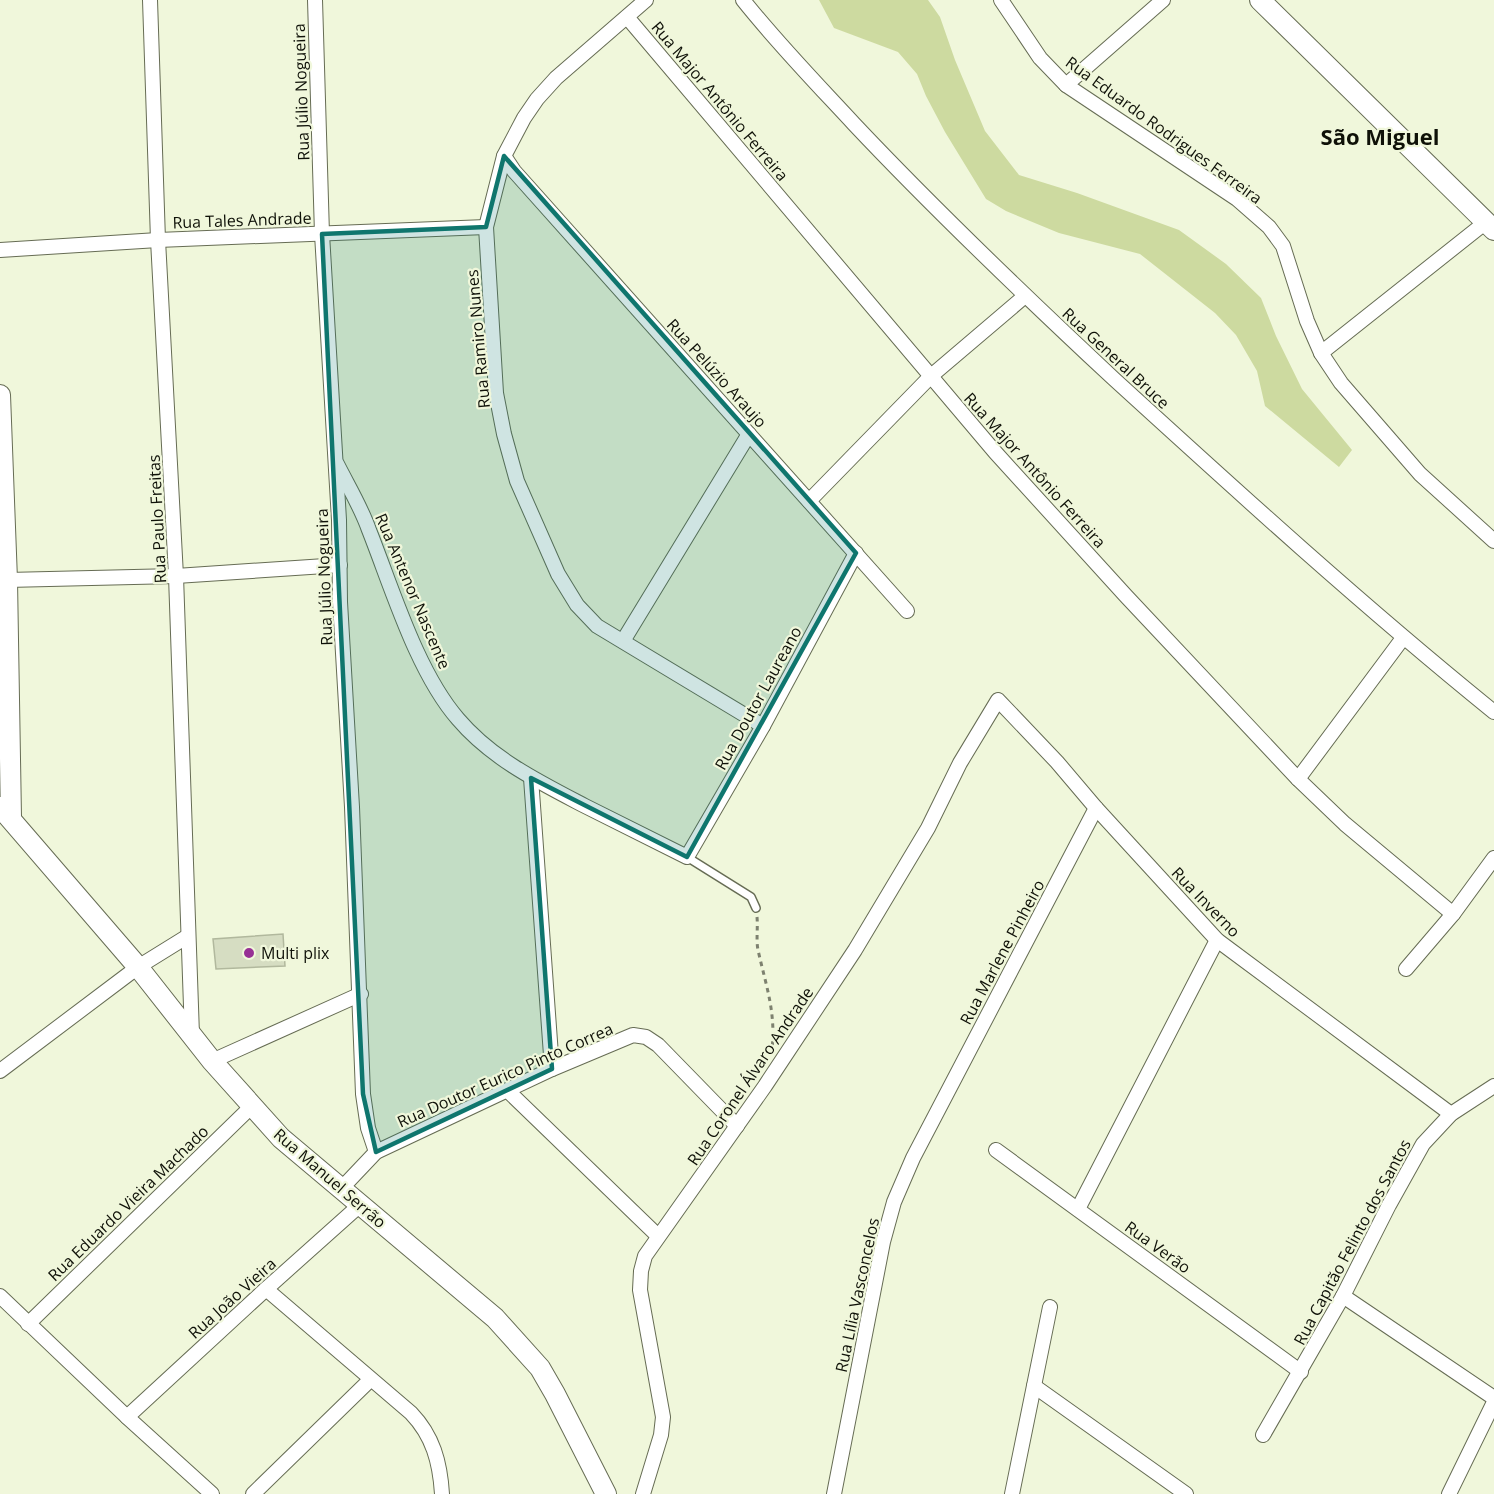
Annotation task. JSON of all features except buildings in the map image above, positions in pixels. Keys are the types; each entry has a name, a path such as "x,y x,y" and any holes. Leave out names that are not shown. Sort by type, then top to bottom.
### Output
{"street":[{"name":"Rua Paulo Freitas","path":"150,0 159,240 176,576 192,1036"},
{"name":"Rua Júlio Nogueira","path":"315,0 322,234 361,994 363,1094 368,1128 376,1152"},
{"name":"Rua Ramiro Nunes","path":"646,0 556,78 524,118 504,156 486,227 496,393 517,481 558,574 577,605 597,626 763,726"},
{"name":"Rua General Bruce","path":"743,0 775,40 922,196 1025,296 1235,489 1402,638 1494,712"},
{"name":"Rua Eduardo Rodrigues Ferreira","path":"1001,0 1040,58 1066,85 1237,199 1269,227 1282,246 1307,321 1321,353 1341,383 1420,474 1494,541"},
{"path":"1066,85 1163,0"},
{"path":"1263,1 1490,226 1321,353"},
{"name":"Rua Major Antônio Ferreira","path":"627,17 994,452 1110,579 1298,779 1345,824 1453,914"},
{"name":"Rua Pelúzio Araujo","path":"504,156 514,171 907,610"},
{"name":"Rua Tales Andrade","path":"0,250 159,240 486,227"},
{"path":"809,501 931,376 1025,296"},
{"path":"0,395 7,580 5,813"},
{"path":"623,641 749,434"},
{"name":"Rua Antenor Nascente","path":"334,457 369,527 422,660 441,696 457,718 501,758 531,778 687,858"},
{"name":"Rua Doutor Laureano","path":"687,858 763,726 856,553"},
{"path":"7,580 176,576 340,565"},
{"path":"1298,779 1402,638"},
{"name":"Rua Inverno","path":"998,700 1217,940 1451,1114"},
{"name":"Rua Coronel Álvaro Andrade","path":"643,1494 661,1436 663,1417 640,1290 645,1256 737,1126 855,950 928,828 960,763 998,700"},
{"path":"531,778 552,1069"},
{"name":"Rua Marlene Pinheiro","path":"936,1112 1096,808"},
{"name":"Rua Manuel Serrão","path":"5,813 138,967 251,1107 296,1153 495,1318 524,1348 540,1368 555,1394 606,1494"},
{"path":"1406,969 1453,914 1494,858"},
{"path":"0,1071 138,967 188,936"},
{"path":"1078,1209 1217,940"},
{"path":"212,1061 361,994"},
{"name":"Rua Doutor Eurico Pinto Correa","path":"340,1190 376,1152 552,1069 633,1035 646,1037 658,1045 737,1126"},
{"name":"Rua Capitão Felinto dos Santos","path":"1263,1435 1343,1296 1423,1144 1451,1114 1494,1086"},
{"path":"508,1091 658,1236"},
{"name":"Rua Eduardo Vieira Machado","path":"28,1324 251,1107"},
{"name":"Rua Lília Vasconcelos","path":"834,1494 883,1242 894,1202 912,1158 936,1112"},
{"name":"Rua Verão","path":"996,1150 1300,1372"},
{"name":"Rua João Vieira","path":"127,1417 360,1205"},
{"path":"266,1289 424,1426 437,1458 442,1494"},
{"path":"0,1296 212,1494"},
{"path":"1343,1296 1494,1400 1449,1494"},
{"path":"1012,1494 1050,1308"},
{"path":"253,1494 370,1380"},
{"path":"1034,1386 1186,1494"}],"lane":[{"path":"687,858 751,897 756,908"}],"path":[{"path":"756,908 757,947 770,997 774,1028 771,1051"}],"highlighted area":[{"path":"504,156 856,553 687,857 531,778 552,1069 376,1152 363,1094 322,234 486,227"}],"green space":[{"path":"819,0 928,0 940,17 955,60 985,131 1019,175 1077,193 1179,230 1226,264 1261,298 1276,336 1302,389 1352,450 1339,467 1265,406 1257,371 1236,335 1215,313 1140,254 1059,233 1006,211 986,199 945,132 917,74 898,52 834,28"}],"place":[{"name":"Multi plix","path":"249,953"}],"district":[{"name":"São Miguel","path":"1380,136"}]}
